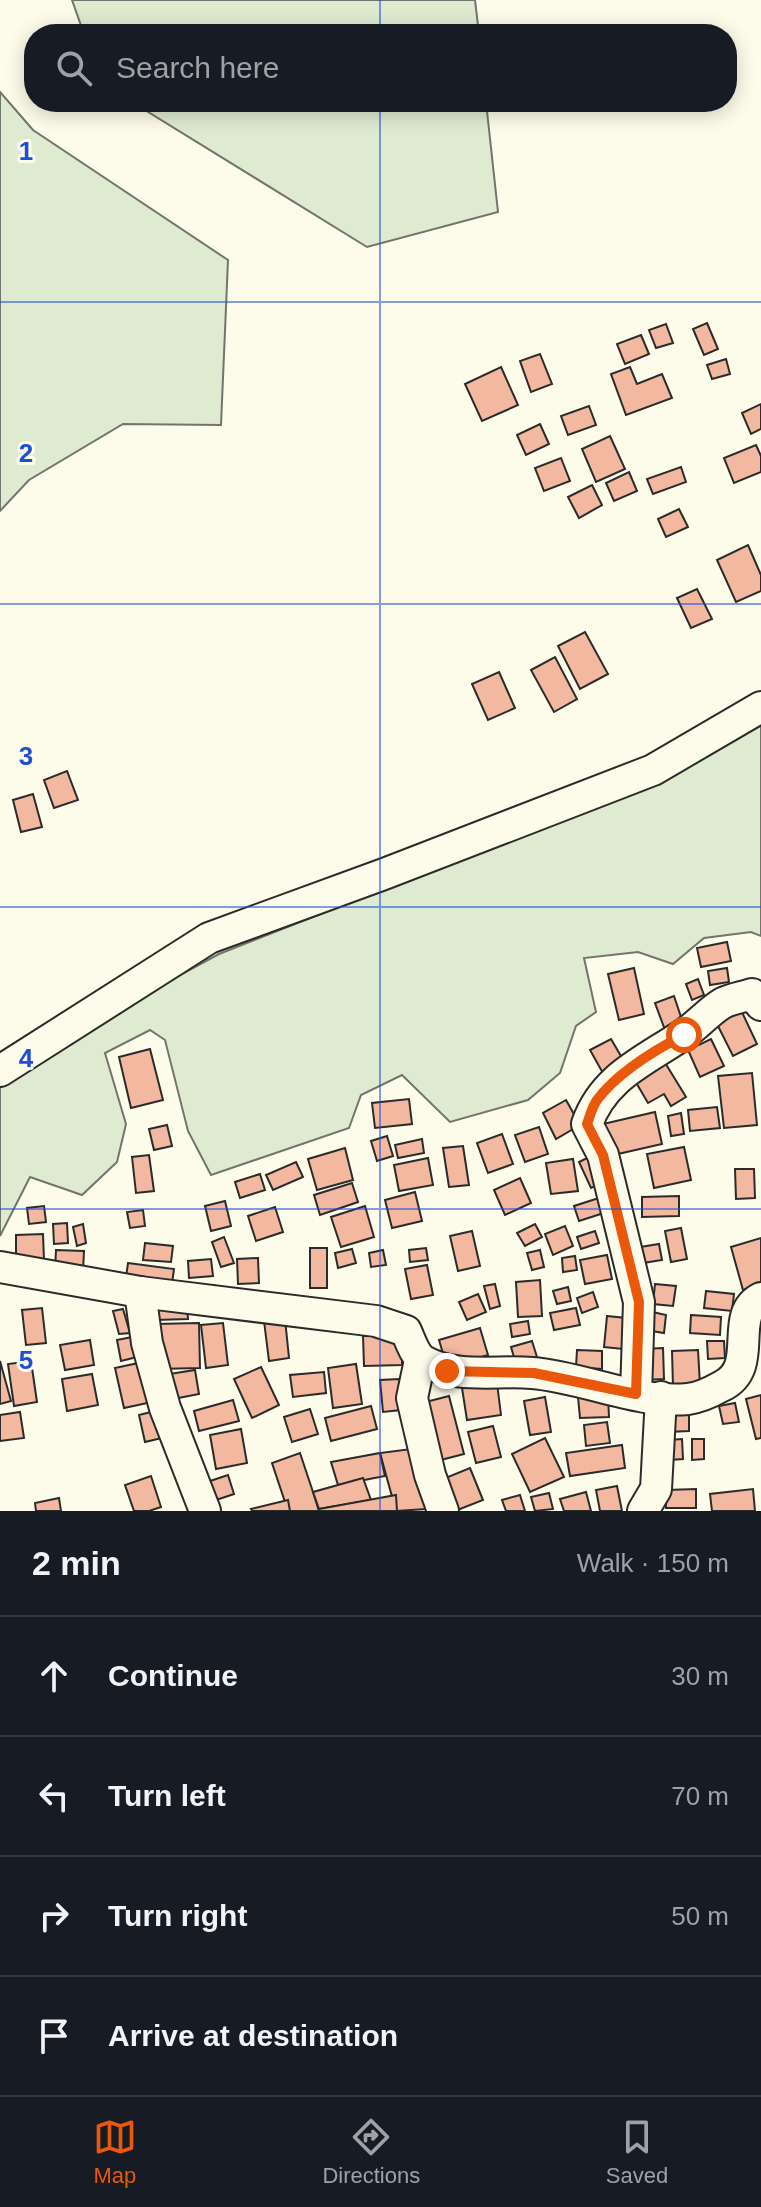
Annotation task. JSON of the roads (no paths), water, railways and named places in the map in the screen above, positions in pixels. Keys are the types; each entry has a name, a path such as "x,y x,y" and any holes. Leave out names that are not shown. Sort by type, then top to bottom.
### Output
{"street":[{"path":"0,1071 209,938 653,770 761,707"},
{"path":"643,1511 656,1489 639,1302 603,1155 587,1124 594,1103 620,1077 661,1047 684,1035 724,1002 752,994 761,1005"},
{"path":"0,1267 140,1292 376,1321 406,1331 420,1360 412,1398 430,1475 443,1511"},
{"path":"140,1292 147,1343 165,1408 205,1511"},
{"path":"752,1372 745,1317 756,1300 761,1298"},
{"path":"420,1360 447,1371 534,1373 648,1396 690,1399 726,1385 743,1366 752,1372"}]}
